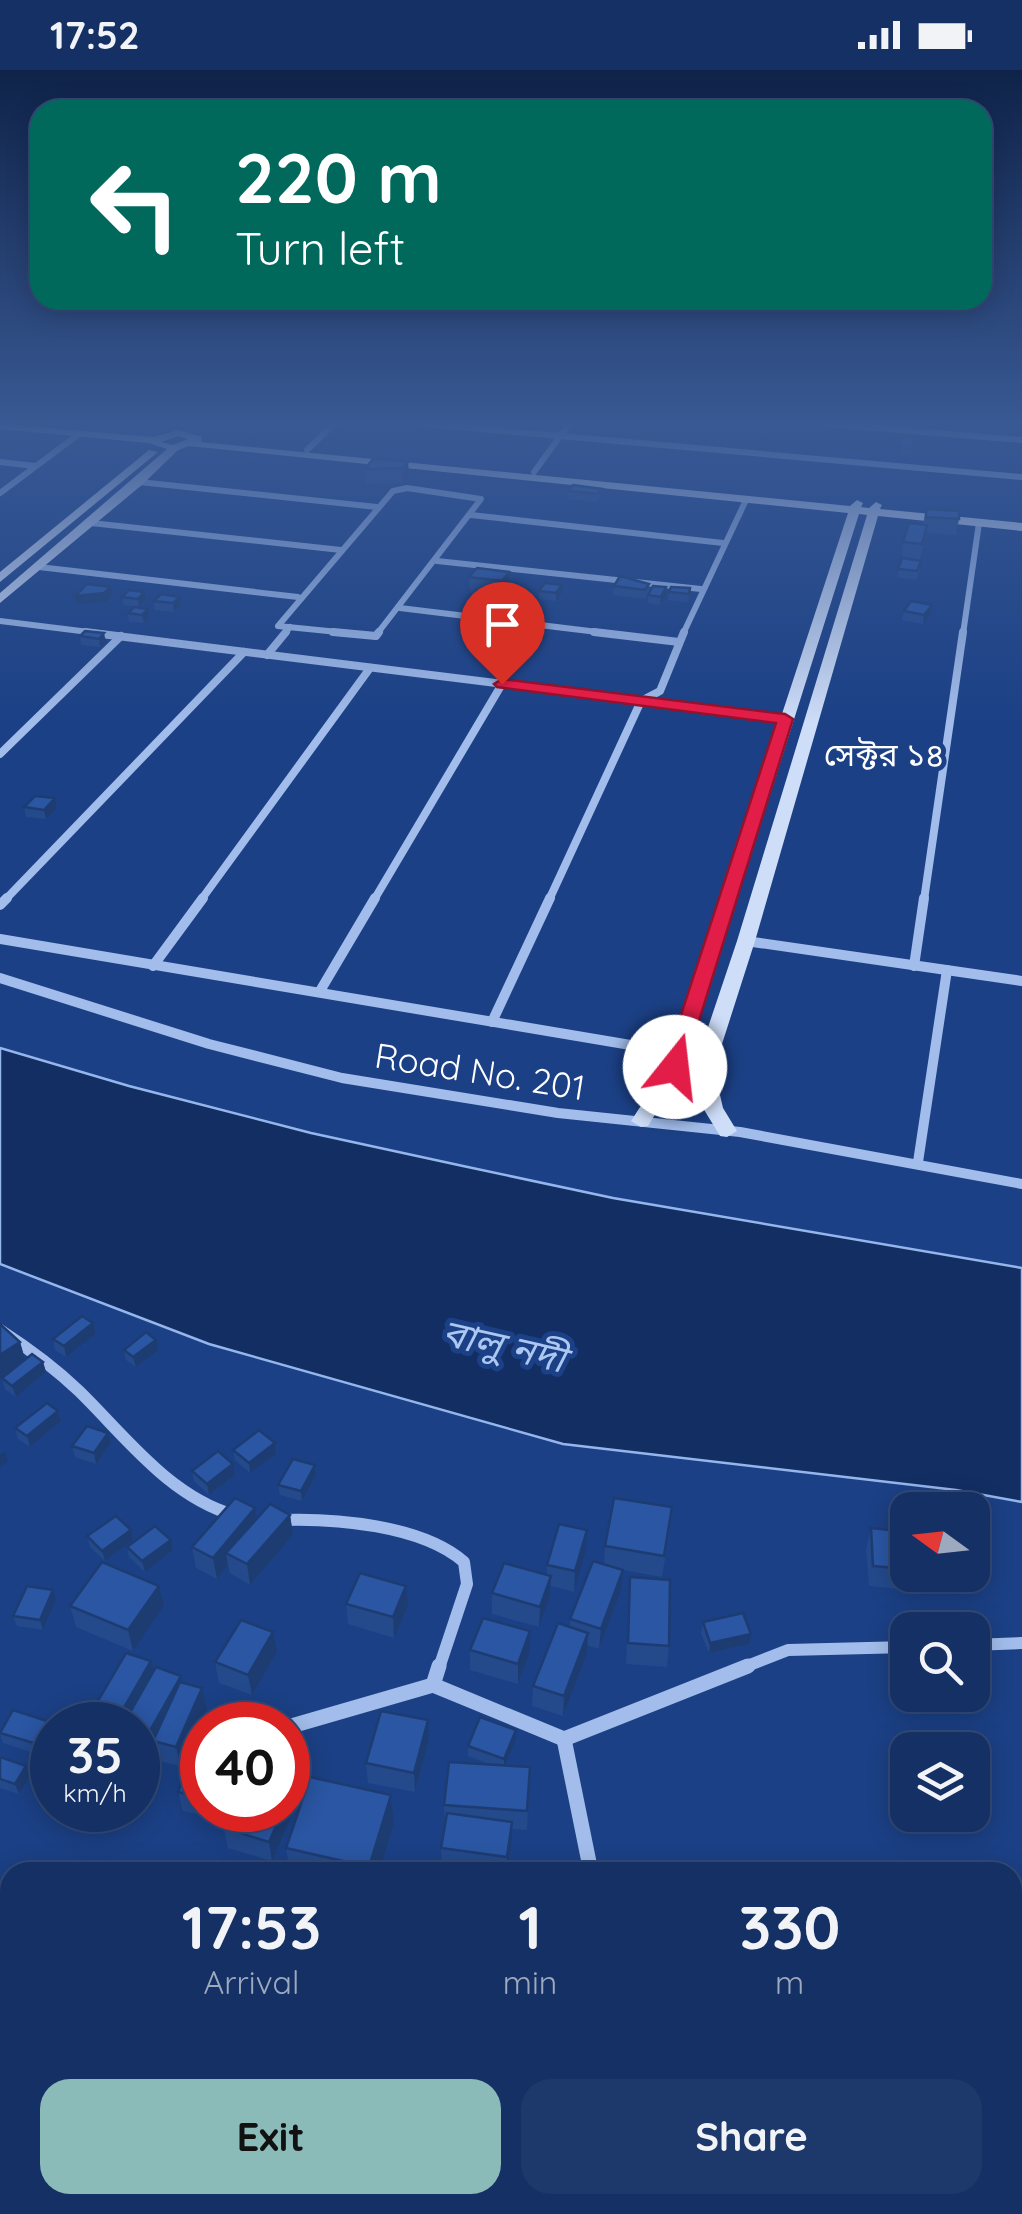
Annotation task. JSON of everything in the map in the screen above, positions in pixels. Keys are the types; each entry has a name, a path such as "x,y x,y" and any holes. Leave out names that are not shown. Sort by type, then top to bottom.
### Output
{"street":[{"path":"0,578 62,524"},
{"path":"0,600 90,524"},
{"path":"101,524 340,550"},
{"path":"362,524 277,625 373,637 465,524"},
{"path":"546,524 723,543"},
{"path":"492,1022 641,702 660,691 701,589 733,524"},
{"path":"641,1122 663,1092 678,1053 850,524"},
{"path":"727,1130 713,1108 704,1069 746,942 871,524"},
{"path":"914,966 979,524"},
{"path":"990,524 1022,527"},
{"path":"436,560 701,589"},
{"path":"38,567 298,597"},
{"path":"400,608 679,642"},
{"path":"0,622 785,719"},
{"path":"268,655 290,627"},
{"path":"0,754 120,636"},
{"path":"0,905 244,652"},
{"path":"153,966 370,668"},
{"path":"320,991 502,684"},
{"path":"0,940 678,1053"},
{"path":"746,942 1022,981"},
{"path":"918,1162 947,970"},
{"name":"Road No. 201","path":"0,978 209,1044 342,1078 558,1113 727,1130 1022,1184"},
{"path":"0,1330 32,1350 208,1508 250,1518 335,1518 446,1546 464,1562 467,1584 433,1685"},
{"path":"990,1644 1022,1643"},
{"path":"310,1720 433,1685 564,1739 788,1650 890,1647"},
{"path":"564,1739 589,1862"}],"water":[{"name":"বালু নদী","path":"0,1048 311,1133 463,1166 613,1198 1022,1268 1022,1502 990,1496 990,1492 563,1444 209,1344 0,1264"}],"building":[{"path":"909,524 927,525 922,544 903,542"},
{"path":"902,558 921,561 917,571 898,569"},
{"path":"477,568 509,572 502,581 469,577"},
{"path":"620,576 649,584 645,590 614,586"},
{"path":"545,583 562,585 556,593 539,591"},
{"path":"87,584 111,587 104,593 75,596"},
{"path":"653,586 666,587 661,597 648,595"},
{"path":"671,587 690,588 689,594 669,592"},
{"path":"129,590 144,592 138,599 122,597"},
{"path":"161,594 180,597 173,603 154,601"},
{"path":"911,601 932,605 924,615 904,611"},
{"path":"134,607 148,609 142,615 128,613"},
{"path":"85,631 104,633 99,639 80,636"},
{"path":"35,796 55,798 44,810 24,807"},
{"path":"82,1316 93,1323 64,1346 53,1339"},
{"path":"0,1324 20,1342 0,1355"},
{"path":"146,1332 156,1340 133,1357 124,1350"},
{"path":"32,1354 43,1362 12,1386 2,1378"},
{"path":"47,1403 58,1411 27,1436 15,1428"},
{"path":"87,1426 108,1433 94,1453 72,1446"},
{"path":"259,1430 275,1443 249,1463 233,1450"},
{"path":"218,1451 233,1464 207,1484 192,1471"},
{"path":"293,1459 315,1465 301,1491 278,1485"},
{"path":"235,1498 255,1508 213,1558 192,1547"},
{"path":"614,1498 672,1507 664,1556 605,1546"},
{"path":"270,1504 290,1515 247,1564 226,1553"},
{"path":"116,1516 131,1530 102,1551 87,1536"},
{"path":"559,1524 587,1530 575,1571 547,1565"},
{"path":"155,1526 171,1540 142,1561 127,1547"},
{"path":"871,1528 890,1530 890,1567 873,1566"},
{"path":"593,1561 623,1570 601,1629 570,1619"},
{"path":"102,1562 159,1586 128,1630 70,1606"},
{"path":"504,1563 551,1576 540,1607 492,1593"},
{"path":"360,1573 406,1586 393,1617 346,1604"},
{"path":"630,1577 670,1580 669,1646 628,1643"},
{"path":"27,1586 53,1590 40,1620 13,1616"},
{"path":"743,1613 751,1634 710,1643 703,1622"},
{"path":"483,1618 530,1631 518,1664 470,1650"},
{"path":"241,1620 273,1632 248,1675 215,1662"},
{"path":"558,1623 588,1633 564,1696 533,1686"},
{"path":"126,1653 151,1661 127,1702 97,1702"},
{"path":"156,1667 181,1676 160,1713 160,1702 136,1702"},
{"path":"180,1682 202,1688 196,1702 180,1702 180,1738 176,1747 160,1743 160,1726"},
{"path":"13,1710 30,1716 30,1742 0,1733"},
{"path":"381,1711 428,1720 414,1773 366,1763"},
{"path":"480,1717 516,1730 504,1759 468,1746"},
{"path":"0,1757 26,1766 15,1784 0,1779"},
{"path":"449,1762 530,1767 527,1811 444,1805"},
{"path":"310,1777 391,1795 371,1862 347,1862 286,1848 291,1832 310,1832"},
{"path":"447,1813 512,1822 507,1857 441,1848"},
{"path":"237,1832 273,1832 269,1842"}],"district":[{"name":"সেক্টর ১৪","path":"884,754"}],"route":[{"path":"502,684 785,719 675,1067"}]}
